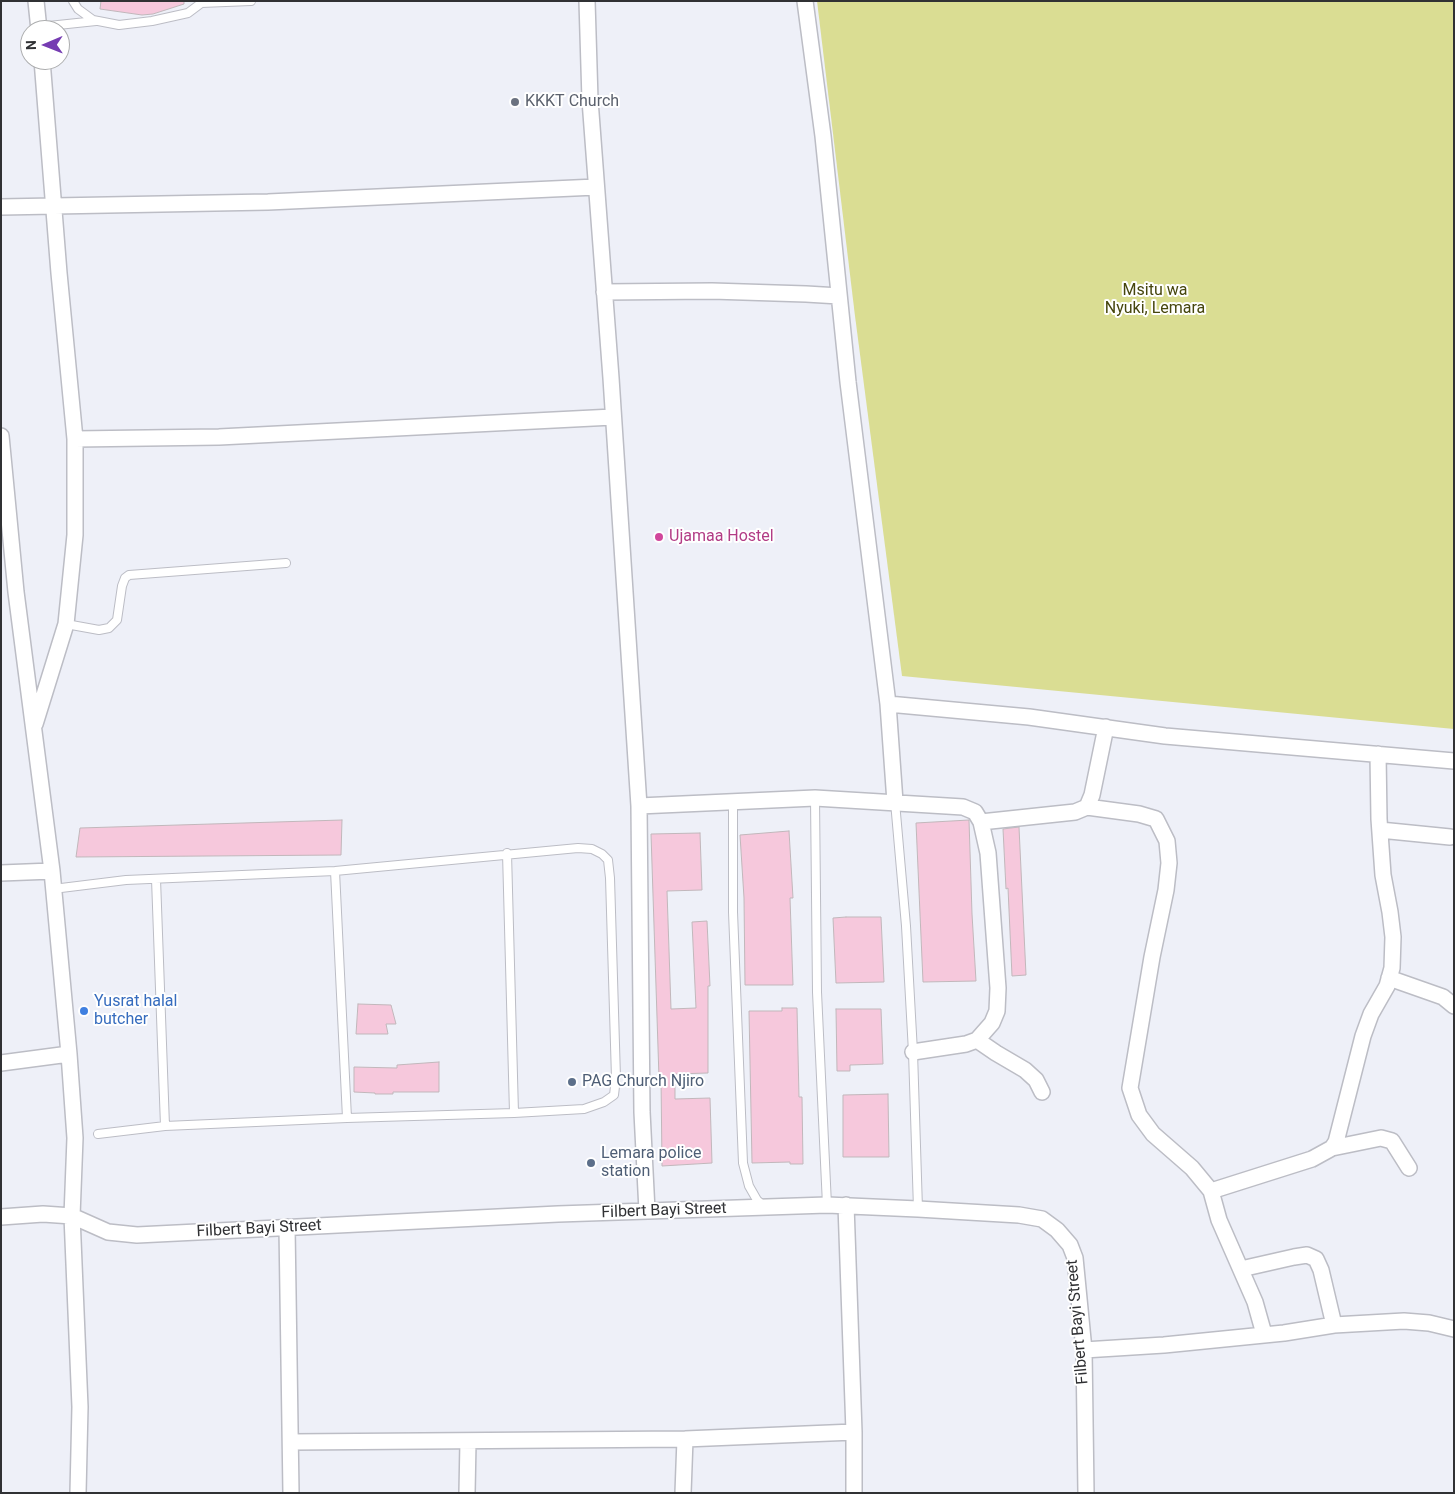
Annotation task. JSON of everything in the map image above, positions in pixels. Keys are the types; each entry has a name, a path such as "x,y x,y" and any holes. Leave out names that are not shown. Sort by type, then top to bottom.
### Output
{"street":[{"path":"36,1 38,20"},
{"path":"587,1 590,100 639,806 642,1112 647,1211"},
{"path":"805,1 823,136 848,382 888,704 896,802"},
{"path":"33,730 66,624 75,535 75,439 43,70"},
{"path":"1,207 268,202 596,187"},
{"path":"604,292 712,291 840,296"},
{"path":"75,439 238,436 613,417"},
{"path":"1,436 16,592 52,871 69,1054 75,1138 72,1216 80,1407 78,1493"},
{"path":"888,704 977,712 1165,736 1454,761"},
{"path":"1087,807 1092,795 1106,727"},
{"path":"1332,1148 1336,1142 1342,1122 1363,1036 1392,968 1393,937 1383,875 1378,754"},
{"path":"639,806 815,798 896,802 963,808 975,812 981,822 988,853 998,988 997,1011 992,1023 977,1040 966,1044 913,1052"},
{"path":"981,822 1075,812 1087,807 1138,814 1156,819 1167,841 1169,863 1166,890 1152,957 1130,1088 1139,1115 1152,1134 1192,1168 1211,1191 1219,1220 1255,1302 1264,1334"},
{"path":"1380,830 1450,837"},
{"path":"1,873 52,871"},
{"path":"1389,978 1443,997 1454,1006"},
{"path":"977,1040 1025,1070 1036,1080 1042,1092"},
{"path":"1,1063 69,1054"},
{"path":"1211,1191 1312,1159 1332,1148 1381,1138 1392,1141 1409,1168"},
{"name":"Filbert Bayi Street","path":"1,1217 43,1214 72,1216 108,1232 137,1235 647,1211 826,1205 918,1208 1019,1215 1042,1219 1057,1230 1070,1245 1075,1258 1084,1350 1086,1493"},
{"path":"846,1205 854,1432 854,1493"},
{"path":"287,1227 292,1442 291,1493"},
{"path":"1241,1269 1307,1255 1316,1259 1321,1270 1334,1325"},
{"path":"1084,1350 1164,1345 1334,1325 1404,1321 1429,1323 1454,1330"},
{"path":"292,1442 685,1439 854,1432"},
{"path":"683,1493 685,1439"},
{"path":"467,1493 468,1442"}],"lane":[{"path":"73,1 78,9 92,20 119,25 152,21 188,13 202,2 251,1"},
{"path":"70,24 98,21"},
{"path":"66,624 99,630 109,628 117,620 122,586 125,578 129,575 286,563"},
{"path":"815,798 817,992 826,1205"},
{"path":"734,801 733,912 742,1095 743,1163 749,1186 757,1200 767,1208"},
{"path":"896,802 906,926 913,1052 918,1208"},
{"path":"53,889 126,880 335,870 578,848 592,849 602,854 608,860 616,1078 614,1095 604,1102 584,1109 165,1126 98,1134"},
{"path":"507,853 514,1113"},
{"path":"335,870 347,1118"},
{"path":"156,879 165,1126"}],"green space":[{"name":"Msitu wa Nyuki, Lemara","path":"817,1 1454,1 1454,729 902,676 855,316"}],"building":[{"path":"101,1 184,1 184,4 153,14 142,15 100,9"},
{"path":"342,820 341,855 76,857 80,828"},
{"path":"969,820 976,981 923,982 916,823"},
{"path":"1019,827 1026,975 1012,976 1003,829"},
{"path":"789,831 793,898 790,898 793,985 745,985 744,898 740,835"},
{"path":"700,833 702,890 667,891 671,1009 696,1008 692,922 707,921 710,986 708,986 708,1073 675,1074 675,1099 710,1098 712,1163 662,1166 661,1078 659,1078 651,834"},
{"path":"881,917 884,982 836,983 833,918"},
{"path":"358,1004 391,1005 396,1024 386,1024 388,1034 356,1034"},
{"path":"782,1008 797,1008 799,1097 802,1097 803,1164 790,1164 790,1162 752,1163 749,1011 782,1011"},
{"path":"836,1009 881,1009 883,1064 850,1065 850,1071 837,1071"},
{"path":"439,1062 439,1092 375,1094 354,1092 354,1067 397,1068 397,1065"},
{"path":"888,1094 889,1157 843,1157 843,1095"}],"place":[{"name":"KKKT Church","path":"515,102"},
{"name":"Ujamaa Hostel","path":"659,537"},
{"name":"Yusrat halal butcher","path":"84,1011"},
{"name":"PAG Church Njiro","path":"572,1082"},
{"name":"Lemara police station","path":"591,1163"}]}
